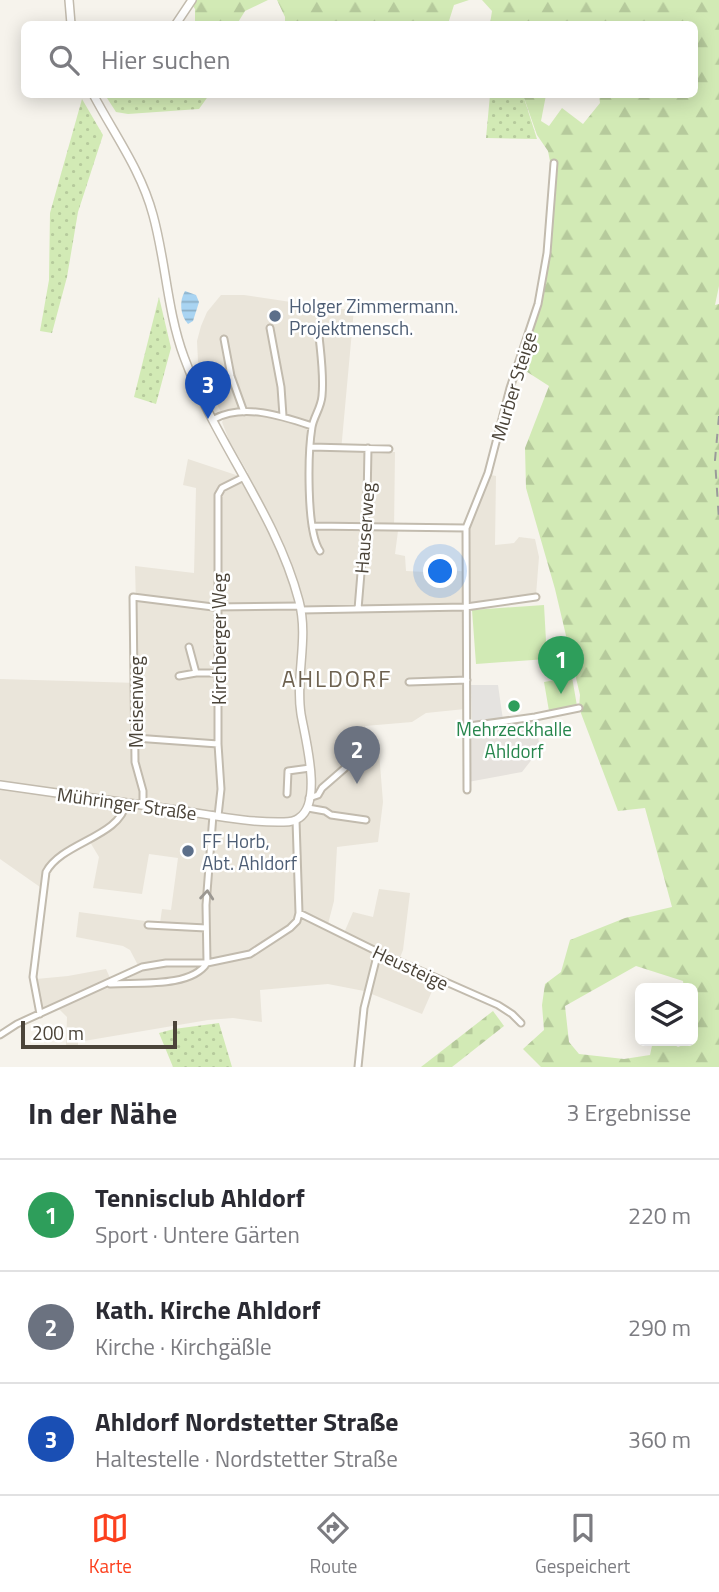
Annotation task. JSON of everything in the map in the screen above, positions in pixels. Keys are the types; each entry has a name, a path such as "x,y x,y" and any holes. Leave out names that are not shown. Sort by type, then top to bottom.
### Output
{"street":[{"path":"69,0 71,21"},
{"path":"178,21 192,0"},
{"path":"0,1035 16,1024 148,966 207,963 257,951 293,925 299,913 296,820 308,808 310,768 300,701 303,638 300,608 281,550 199,392 184,357 173,319 160,243 148,197 129,156 95,98"},
{"path":"100,108 101,98"},
{"name":"Murber Steige","path":"467,790 466,528 486,480 510,388 538,304 547,253 554,163"},
{"path":"270,328 281,387 283,416"},
{"path":"319,336 322,393 320,411 312,426 310,486 312,526 320,551"},
{"path":"224,339 231,376 244,412"},
{"path":"214,419 227,413 244,412 283,416 312,426"},
{"path":"312,447 389,449"},
{"name":"Hauserweg","path":"358,608 369,448"},
{"name":"Kirchberger Weg","path":"207,963 206,928 221,789 218,744 218,495 222,488 244,477"},
{"path":"312,526 466,528"},
{"name":"Meisenweg","path":"143,805 143,792 136,768 134,597 218,607"},
{"path":"218,607 466,607 536,597"},
{"path":"189,647 196,673"},
{"path":"178,676 218,673"},
{"path":"409,682 467,680"},
{"path":"468,726 579,708"},
{"path":"135,738 218,744"},
{"path":"287,794 288,771 310,768"},
{"path":"309,798 318,795 322,788 345,768"},
{"name":"Mühringer Straße","path":"0,785 216,816 281,822 296,820"},
{"path":"40,1014 33,977 47,869 62,856 119,821 126,803"},
{"path":"308,808 331,815 366,820"},
{"name":"Heusteige","path":"299,913 377,952 498,1005 521,1023"},
{"path":"148,925 206,928"},
{"path":"358,1067 364,1009 377,952"},
{"path":"107,984 185,978 200,973 207,963"}],"shaded area":[{"path":"221,295 244,295 354,309 341,451 395,452 394,530 398,531 395,554 405,556 406,571 426,572 427,568 470,572 469,525 491,475 496,476 495,545 514,543 519,537 535,539 539,557 536,595 463,604 465,709 426,713 412,722 365,726 365,750 379,752 383,802 378,842 337,847 334,901 328,924 344,933 353,912 373,917 379,889 410,893 403,950 397,965 436,982 422,1014 364,991 328,984 260,990 262,1022 233,1018 208,1020 78,1042 78,1048 66,1046 67,1017 54,1004 42,1009 36,979 106,969 114,987 141,971 130,950 123,946 76,937 79,912 160,923 162,909 171,910 178,858 149,854 142,894 93,888 99,857 87,837 50,860 43,868 40,887 0,859 0,679 138,683 135,566 194,573 196,488 183,485 188,459 239,476 248,473 229,440 222,422 224,418 198,362 197,341 201,326 207,312"},
{"path":"471,685 498,685 503,720 472,723"},
{"path":"535,717 541,756 533,758 522,772 468,782 469,726"}],"green space":[{"path":"189,0 268,0 245,11 239,21 195,21 195,9"},
{"path":"277,0 469,0 454,5 449,21 285,21"},
{"path":"482,0 719,0 719,286 715,305 719,304 719,1067 541,1067 523,1049 544,1030 542,1005 545,984 561,972 570,940 625,918 672,907 645,808 618,811 579,708 580,695 555,589 526,488 525,448 549,386 521,368 543,291 556,192 548,151 537,135 524,98 545,98 541,121 549,126 562,108 583,124 600,103 599,98 698,98 698,21 490,21 492,11","holes":["636,966 683,983 698,983 698,1046 652,1046 650,1055 624,1059 579,1054 569,1042 565,1006"]},
{"path":"107,98 207,98 199,109 128,114 116,112"},
{"path":"490,98 524,98 537,139 486,138"},
{"path":"82,99 103,135 78,212 67,277 52,333 40,331 49,280 50,213"},
{"path":"159,297 171,348 156,404 134,397"},
{"path":"544,605 547,659 476,664 472,610"},
{"path":"572,677 577,706 549,711 544,682"},
{"path":"493,1011 504,1026 452,1067 421,1067"},
{"path":"219,1023 232,1067 173,1067 159,1033"}],"water":[{"path":"185,291 196,295 199,302 193,321 188,324 181,308"}],"railway":[{"path":"719,416 715,460 719,520"}],"place":[{"name":"Holger Zimmermann. Projektmensch.","path":"275,316"},
{"name":"Ahldorf Nordstetter Straße","path":"208,419"},
{"name":"Tennisclub Ahldorf","path":"561,694"},
{"name":"Mehrzeckhalle Ahldorf","path":"514,706"},
{"name":"Kath. Kirche Ahldorf","path":"357,784"},
{"name":"FF Horb, Abt. Ahldorf","path":"188,851"}],"district":[{"name":"AHLDORF","path":"337,678"}]}
